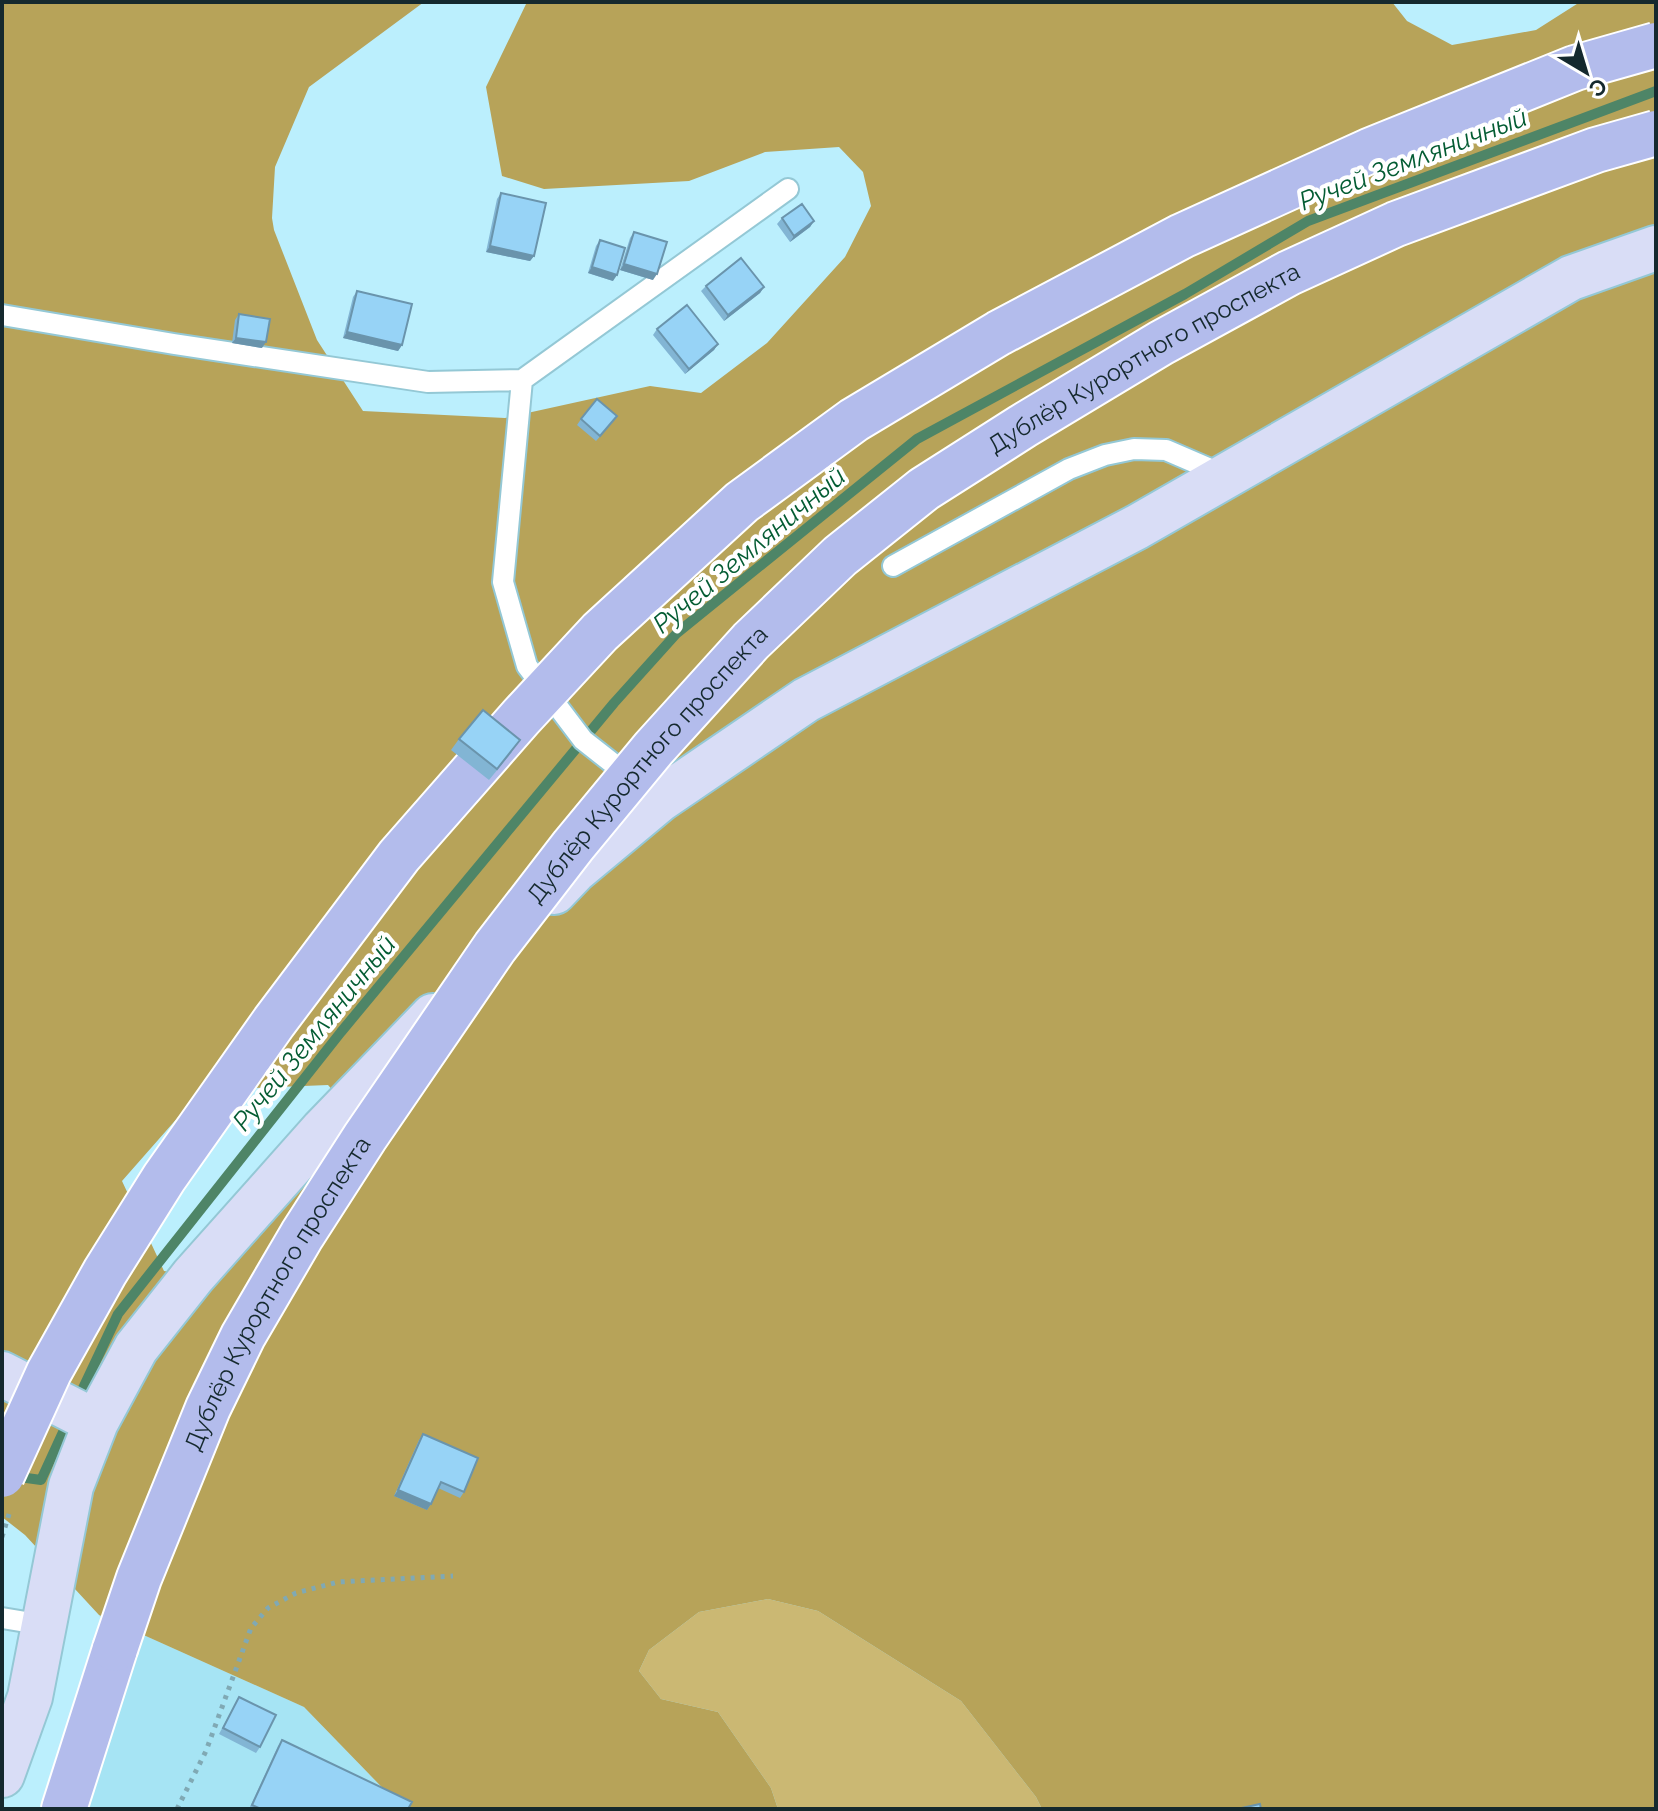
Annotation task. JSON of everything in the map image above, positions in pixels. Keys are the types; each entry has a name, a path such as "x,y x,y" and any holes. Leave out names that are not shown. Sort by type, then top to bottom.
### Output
{"main road":[{"path":"2,1475 49,1372 105,1272 164,1178 274,1022 389,868 510,729 600,632 742,502 854,420 959,356 1182,236 1369,151 1575,68 1656,45"},
{"name":"Дублёр Курортного проспекта","path":"64,1809 139,1578 183,1466 243,1336 302,1235 495,947 654,748 751,641 840,556 924,489 1161,343 1289,273 1396,224 1596,150 1656,133"},
{"path":"2,1775 30,1697 71,1486 96,1422 136,1348 193,1276 323,1130 575,870 659,800 806,700 1137,527 1571,278 1656,248"},
{"path":"2,1374 96,1422"}],"lane":[{"path":"2,315 428,382 522,380 788,189"},
{"path":"522,380 503,582 527,666 583,740 659,800"},
{"path":"893,566 1069,469 1105,455 1134,449 1166,450 1228,476"},
{"path":"2,1618 44,1625"}],"path":[{"path":"177,1809 206,1751 251,1628 268,1608 296,1593 338,1582 453,1576"}],"shaded area":[{"path":"2,2 424,2 309,87 275,167 274,230 317,340 363,411 505,418 650,386 701,393 767,343 845,257 871,206 863,172 839,147 765,152 689,181 544,189 502,176 486,87 527,2 1392,2 1407,21 1452,45 1536,30 1580,2 1656,2 1656,1809 1042,1809 961,1701 818,1611 768,1599 699,1612 649,1650 639,1671 661,1699 718,1712 771,1788 778,1809 403,1809 304,1707 99,1615 25,1535 2,1517","holes":["328,1085 348,1108 197,1276 164,1271 122,1181 202,1090"]},
{"path":"768,1599 818,1611 961,1701 1042,1809 778,1809 771,1788 718,1712 661,1699 639,1671 649,1650 699,1612"},
{"path":"99,1615 304,1707 403,1809 65,1809 115,1649"}],"building":[{"path":"501,193 546,203 534,256 490,246"},
{"path":"802,204 814,221 794,236 782,218"},
{"path":"634,232 667,242 657,274 624,264"},
{"path":"600,240 625,248 617,275 592,267"},
{"path":"741,258 764,287 728,315 706,286"},
{"path":"357,291 412,304 402,345 347,332"},
{"path":"687,305 718,344 689,369 657,329"},
{"path":"239,314 270,319 266,342 236,338"},
{"path":"597,399 617,416 600,436 581,419"},
{"path":"483,710 520,740 497,769 459,739"},
{"path":"423,1434 478,1458 464,1492 441,1482 431,1504 398,1490"},
{"path":"239,1697 276,1715 260,1747 223,1728"},
{"path":"282,1740 412,1802 408,1809 261,1809 252,1805"},
{"path":"1260,1804 1261,1809 1237,1809"}],"waterway":[{"name":"Ручей Земляничный","path":"77,1401 118,1314 341,1032 614,703 677,633 917,439 1185,294 1308,221 1656,91"},
{"name":"Ручей Земляничный","path":"12,1476 41,1480 69,1419"}]}
